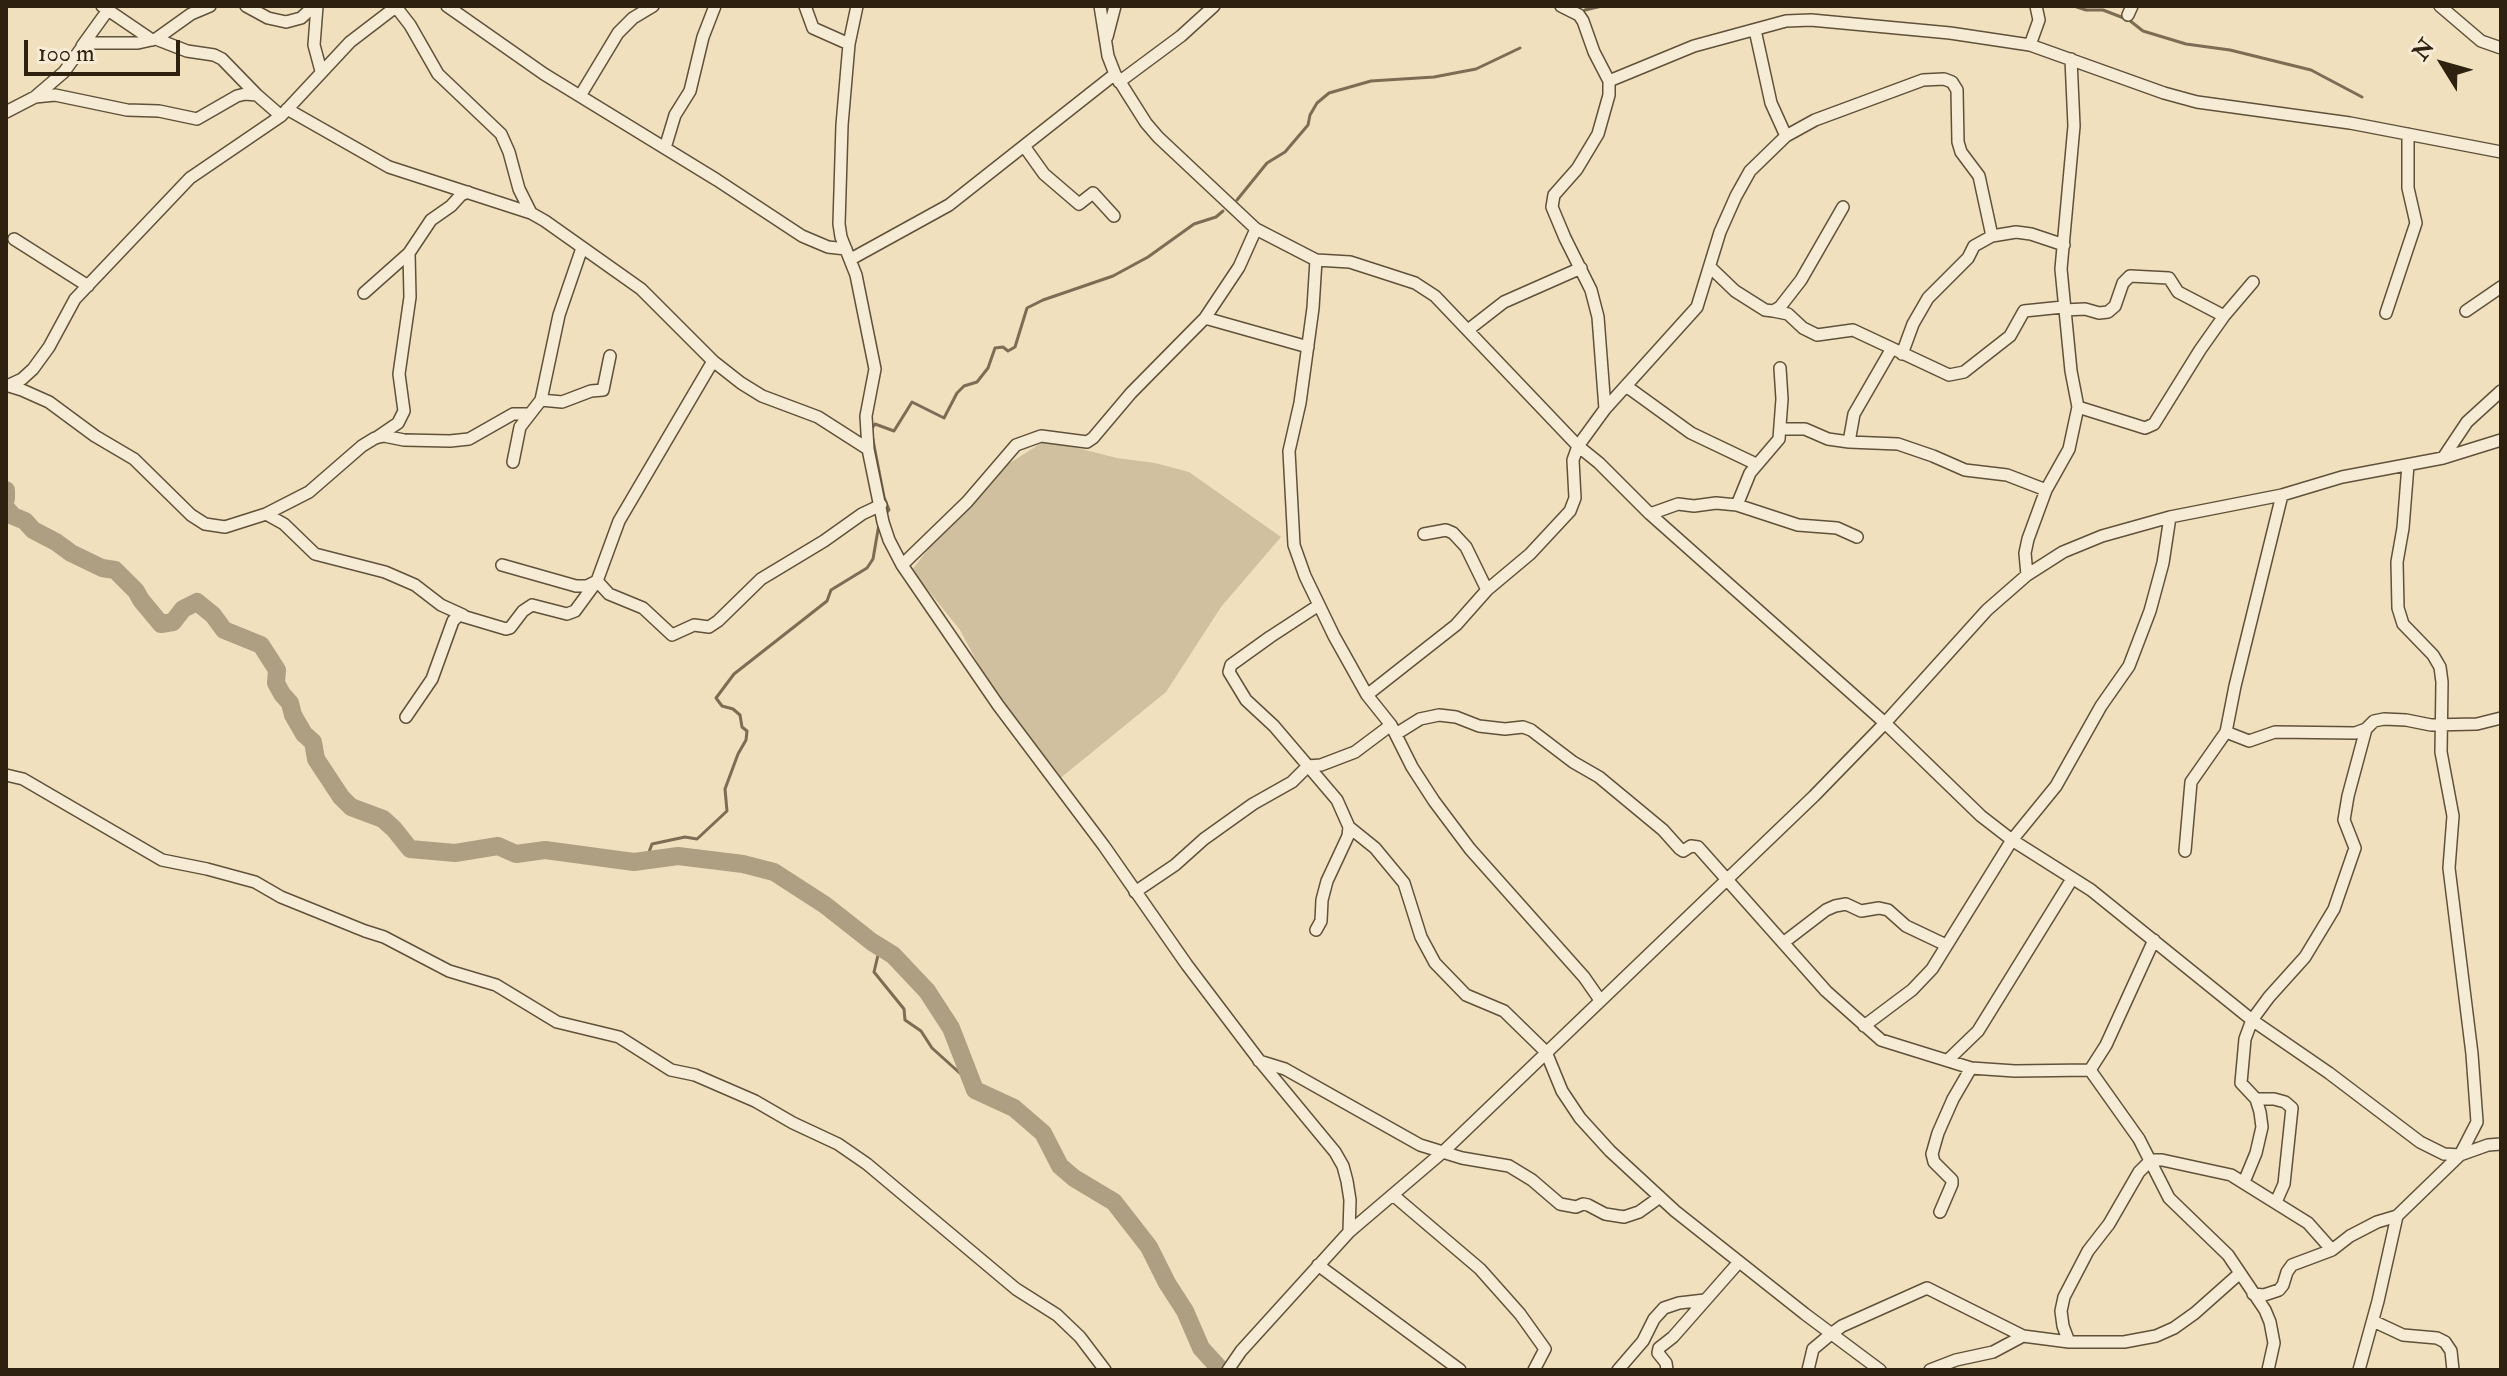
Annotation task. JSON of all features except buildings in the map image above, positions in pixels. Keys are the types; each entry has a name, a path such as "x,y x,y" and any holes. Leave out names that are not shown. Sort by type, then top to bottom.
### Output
{"street":[{"path":"80,50 91,43 138,43 154,39 191,14 210,6"},
{"path":"246,6 268,18 286,22 301,18 315,6"},
{"path":"315,6 314,45 321,71"},
{"path":"7,386 33,369 49,347 68,308 190,178 284,112 350,42 396,6 438,74 501,134 519,189 531,213"},
{"path":"447,6 544,74 802,236 848,254 949,205 1117,78 1181,36 1214,6"},
{"path":"580,96 618,33 633,18 653,6"},
{"path":"665,148 675,115 690,91 703,37 715,6"},
{"path":"805,6 813,28 849,44"},
{"path":"857,6 849,44 839,175 839,224 875,369 866,416 868,449 889,540 902,565 998,705 1259,1060 1335,1152 1343,1166 1350,1200 1349,1232"},
{"path":"1100,6 1105,41 1117,78 1158,137 1256,229 1316,260 1350,262 1415,283 1435,296 1578,446 1650,514 1885,723 1951,789 2012,840 2091,890 2252,1020 2420,1142 2444,1154 2460,1155 2488,1145 2501,1144"},
{"path":"1105,41 1115,6"},
{"path":"1561,6 1579,15 1583,21 1609,81 1609,95 1598,134 1577,169 1554,195 1552,207 1591,290 1598,317 1605,409"},
{"path":"1786,21 1787,6"},
{"path":"2030,45 2039,20 2036,6"},
{"path":"2440,6 2481,41 2501,48"},
{"path":"6,112 35,97 64,72 110,9 154,39 222,59 257,95 389,167 531,213 641,289 713,361 750,390 818,417 868,449"},
{"path":"1609,81 1694,46 1786,21 1811,20 1950,33 2030,45 2197,102 2408,134 2501,152"},
{"path":"1755,30 1771,103 1786,136"},
{"path":"2027,575 2025,553 2028,539 2046,490 2069,449 2078,407 2061,269 2074,126 2071,59"},
{"path":"1367,695 1456,625 1487,590 1530,554 1570,511 1575,498 1573,460 1578,446 1605,409 1697,307 1720,232 1736,196 1750,171 1786,136 1815,120 1923,80 1944,79 1952,82 1957,90 1958,142 1961,152 1979,176 1992,236"},
{"path":"35,97 55,95 127,110 159,111 197,119 237,96 257,95"},
{"path":"2386,313 2416,223 2408,188 2408,134"},
{"path":"1024,146 1044,174 1079,204 1093,193 1114,216"},
{"path":"364,293 409,253 431,220 468,192"},
{"path":"1773,311 1780,307 1801,280 1843,207"},
{"path":"902,565 967,502 1016,445 1041,436 1087,442 1093,438 1131,393 1205,318 1239,267 1256,229"},
{"path":"1849,442 1854,414 1928,298 1968,258 1974,246 1992,236 2016,232 2064,245"},
{"path":"14,239 88,286"},
{"path":"513,462 520,427 541,400 559,315 582,248"},
{"path":"7,386 49,402 95,436 118,448 143,467 191,515 205,524 225,527 266,514 318,486 354,453 398,423 404,411 399,374 410,297 409,253"},
{"path":"1316,260 1308,347 1289,451 1294,545 1319,605 1367,695 1394,729 1412,767 1434,801 1470,849 1584,977 1600,1000"},
{"path":"1710,267 1735,291 1765,310 1788,314 1803,328 1817,335 1853,330 1944,375 1960,374 2010,336 2024,311 2064,308 2108,312 2115,306 2123,283 2130,276 2169,278 2178,292 2224,316"},
{"path":"1468,330 1504,302 1581,268"},
{"path":"2078,407 2145,428 2154,424 2200,350 2253,282"},
{"path":"2466,311 2501,287"},
{"path":"1205,318 1308,347"},
{"path":"541,400 562,402 603,390 610,356"},
{"path":"266,514 284,524 315,554 385,572 415,585 441,605 463,615 506,629 514,625 523,611 532,605 572,614 597,581 619,521 713,361"},
{"path":"1737,505 1756,464 1779,439 1780,368"},
{"path":"1626,386 1691,433 1756,464"},
{"path":"2443,458 2467,422 2501,391"},
{"path":"375,438 469,439 513,414 528,414"},
{"path":"1781,429 1805,429 1828,439 1849,442 1898,444 1965,470 2007,475 2046,490"},
{"path":"1228,1370 1241,1351 1349,1232 1444,1151 1814,796 1987,610 2027,575 2063,552 2102,536 2170,517 2282,495 2342,477 2443,458 2501,440"},
{"path":"2253,1294 2264,1295 2279,1290 2292,1265 2332,1250 2350,1236 2397,1216 2460,1155 2477,1122 2449,868 2453,816 2441,752 2440,667 2433,655 2403,624 2398,608 2397,562 2408,465"},
{"path":"2185,851 2191,782 2226,732 2282,495"},
{"path":"1650,514 1678,504 1737,505 1798,525 1837,528 1857,537"},
{"path":"597,581 609,594 643,608 672,635 694,625 709,627 761,579 881,505"},
{"path":"1864,1026 1923,980 2012,840 2056,786 2101,706 2129,666 2163,563 2170,517"},
{"path":"1424,534 1446,530 1453,533 1466,547 1487,590"},
{"path":"502,565 576,586 587,586 597,581"},
{"path":"1319,605 1231,665 1229,672 1246,700 1274,726 1337,800 1349,827 1375,848 1404,883 1421,937 1435,963 1466,995 1504,1011 1546,1052 1562,1091 1580,1118 1610,1151 1660,1197 1880,1370"},
{"path":"406,717 434,674 453,621 463,615"},
{"path":"1135,892 1253,804 1292,782 1308,766 1321,765 1355,752 1394,729 1439,715 1456,717 1479,726 1505,729 1523,727 1599,777 1663,830 1680,849 1698,847 1826,991 1881,1040 1971,1068 2090,1070"},
{"path":"2226,732 2249,741 2275,732 2355,733 2366,729 2374,721 2384,719 2441,725 2477,724 2501,718"},
{"path":"2244,1182 2262,1127 2256,1099 2241,1083 2244,1047 2252,1020 2305,957 2334,909 2355,848 2344,820 2366,729"},
{"path":"6,775 23,779 162,860 255,882 281,897 384,937 449,971 496,985 557,1022 619,1037 664,1066 695,1075 755,1101 838,1144 867,1164 1016,1289 1057,1315 1080,1337 1105,1370"},
{"path":"1316,930 1321,921 1327,881 1348,836 1349,827"},
{"path":"1948,1060 1978,1031 2072,879"},
{"path":"1783,943 1826,910 1846,904 1861,911 1888,910 1906,926 1946,945"},
{"path":"2090,1070 2106,1045 2154,940"},
{"path":"1259,1060 1285,1069 1420,1145 1462,1158 1509,1166 1532,1180 1560,1204 1576,1207 1588,1205 1605,1214 1624,1217 1639,1212 1660,1197"},
{"path":"1940,1212 1952,1180 1934,1162 1932,1154 1943,1122 1971,1068"},
{"path":"2090,1070 2122,1112 2151,1160 2169,1198 2228,1255 2265,1310 2274,1343 2268,1370"},
{"path":"2256,1099 2274,1099 2292,1108 2284,1184 2276,1202"},
{"path":"2069,1342 2061,1311 2064,1297 2088,1251 2109,1224 2139,1172 2151,1160 2216,1171 2244,1182 2308,1223 2332,1250"},
{"path":"1393,1195 1459,1249 1520,1314 1545,1349 1534,1370"},
{"path":"2359,1370 2397,1216"},
{"path":"1667,1370 1658,1353 1659,1348 1673,1337 1739,1262"},
{"path":"1318,1265 1460,1370"},
{"path":"1808,1370 1813,1349 1842,1326 1927,1288 2023,1336 2069,1342 2124,1342 2156,1336 2174,1328 2240,1273"},
{"path":"1618,1370 1643,1341 1654,1319 1664,1308 1705,1300"},
{"path":"2373,1321 2403,1335 2437,1338 2445,1342 2451,1351 2453,1370"},
{"path":"1930,1370 1956,1360 1993,1352 2023,1336"}],"shaded area":[{"path":"1046,440 1189,472 1281,537 1221,607 1166,692 1058,780 991,688 960,630 912,570 936,539 1002,468"}],"waterway":[{"path":"1585,10 1602,6"},
{"path":"2074,6 2103,10 2129,20 2143,31 2186,44 2230,50 2311,70 2362,97"},
{"path":"1237,200 1267,163 1285,152 1308,125 1317,103 1329,93 1371,81 1434,77 1476,69 1520,48"},
{"path":"872,428 875,424 894,431 912,402 944,418 957,393 964,386 977,382 988,368 995,348 1003,347 1008,351 1015,347 1027,308 1113,276 1148,257 1194,224 1216,217 1223,211"},
{"path":"872,435 889,510 884,515"},
{"path":"6,490 6,499"},
{"path":"6,508 33,530 71,553 102,568 115,570 161,624 173,622 183,609 197,602 213,615 224,630 261,645 277,670 276,683 290,703 304,734 313,742 316,759 341,797 351,807 383,819 410,849 455,853 498,846 516,854 545,850 634,862 678,856 743,864 774,872 825,905 893,955 927,991 951,1028 975,1090 1014,1108 1043,1133 1060,1166 1114,1202 1149,1247 1185,1311 1201,1348 1221,1370"},
{"path":"646,860 652,844 685,837 697,839 727,811 725,789 747,731 742,727 740,715 722,706 716,698 734,674 827,601 831,590 867,568 873,559 879,524"},
{"path":"880,947 874,972 904,1009 905,1020 921,1031 932,1048 973,1085"}]}
